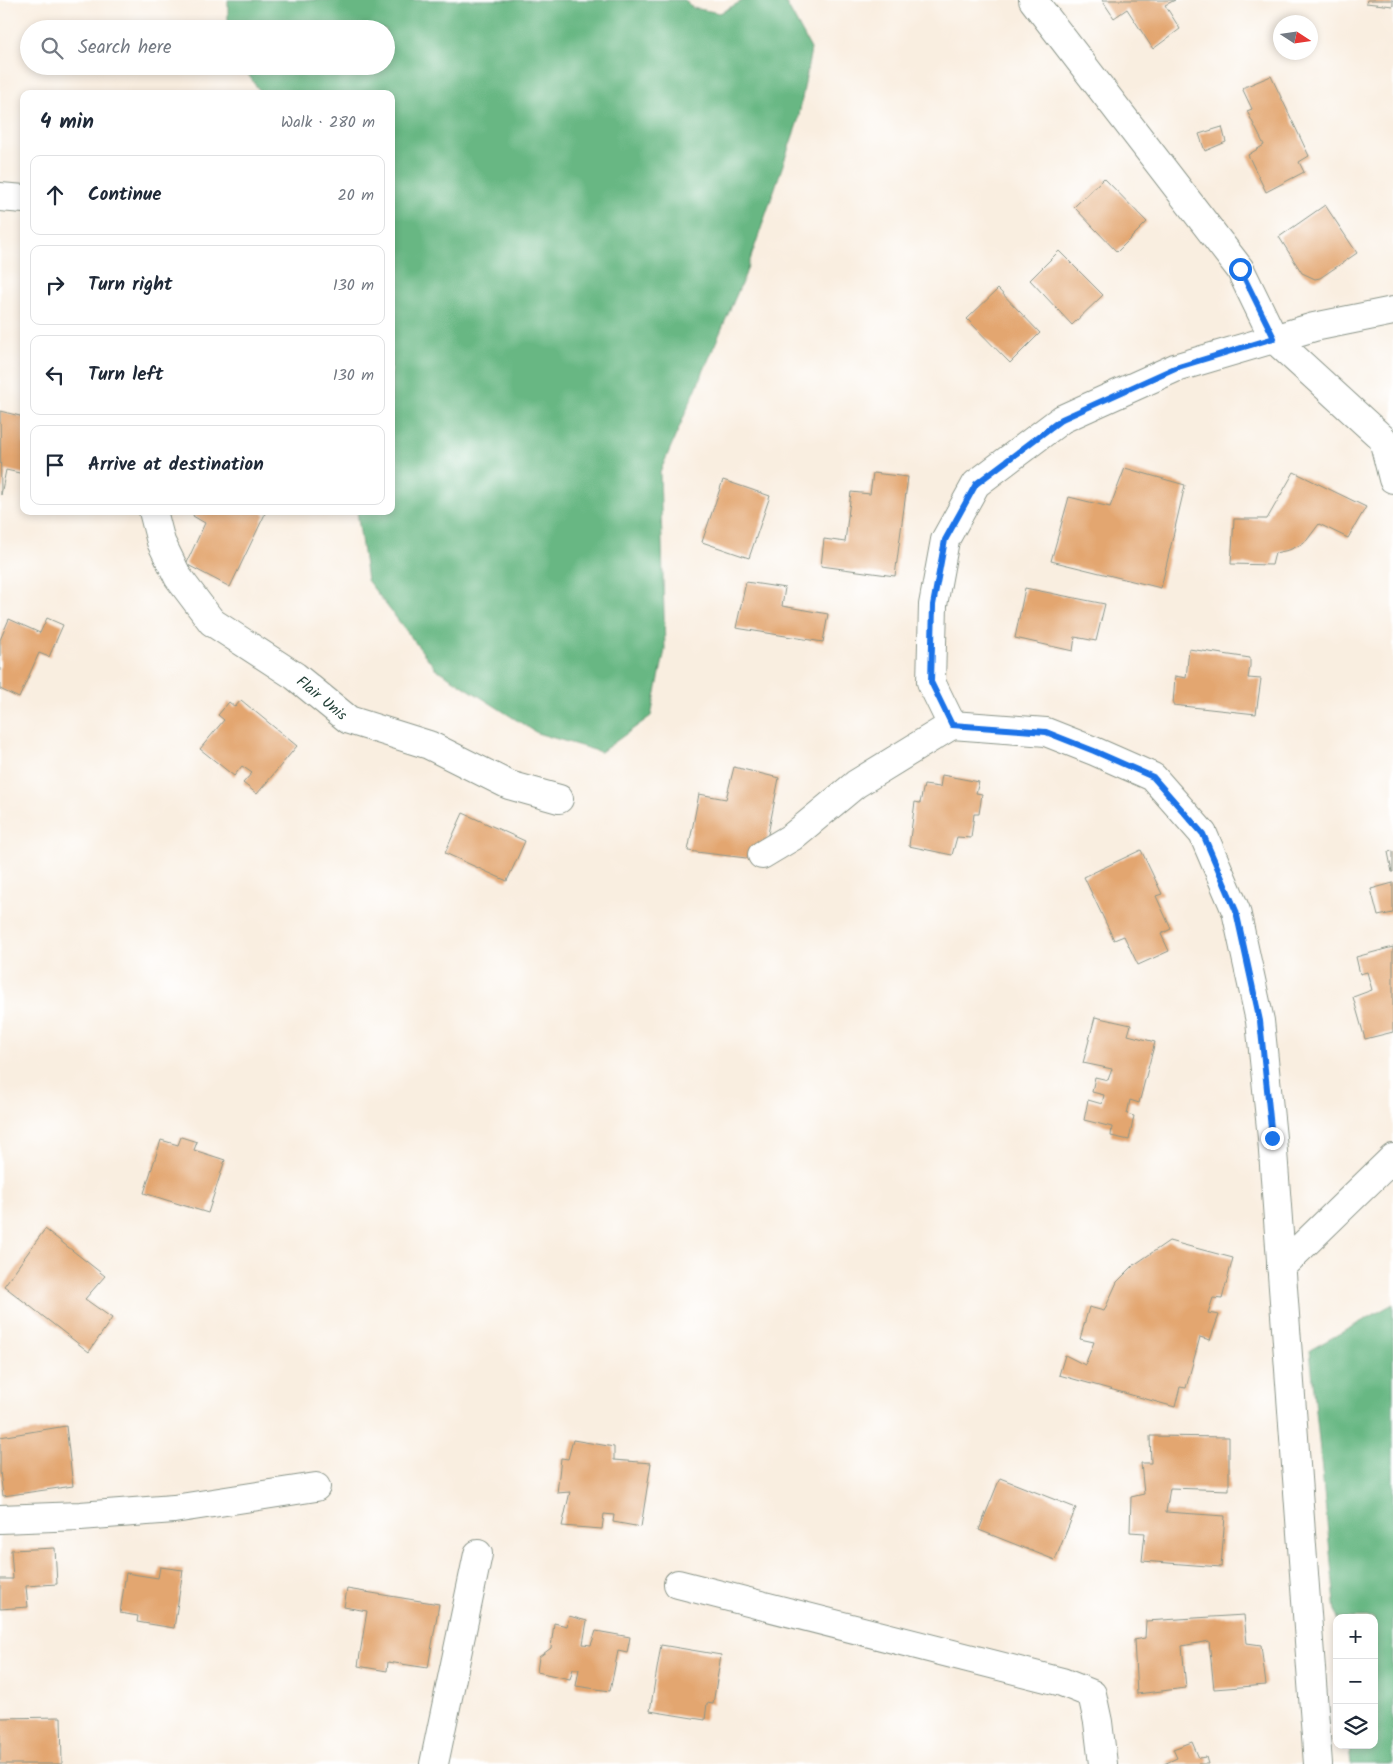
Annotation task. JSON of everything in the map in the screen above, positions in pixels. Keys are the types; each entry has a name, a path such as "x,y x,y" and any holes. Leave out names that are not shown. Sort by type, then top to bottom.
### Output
{"street":[{"path":"1033,0 1240,269 1274,338 1382,439 1393,479"},
{"path":"0,197 20,199"},
{"path":"952,725 931,682 933,605 945,540 976,484 1062,419 1175,368 1314,327 1393,311"},
{"name":"Flair Unis","path":"154,515 161,542 178,577 212,622 295,676 348,720 429,745 508,785 559,799"},
{"path":"762,856 792,837 856,784 952,725 1046,732 1094,751 1153,777 1203,834 1236,911 1260,1021 1272,1138 1318,1764"},
{"path":"1281,1267 1393,1158"},
{"path":"0,1518 80,1516 174,1509 316,1487"},
{"path":"434,1764 478,1554"},
{"path":"678,1584 1062,1682 1092,1694 1098,1722 1103,1764"}],"green space":[{"path":"228,0 685,0 693,8 720,13 744,0 772,0 786,3 811,49 798,121 745,275 660,472 665,650 651,716 601,752 537,733 435,668 367,580 358,515 395,515 395,90 259,90 248,75 395,75 395,20 228,20"},
{"path":"1393,1304 1393,1764 1351,1764 1349,1749 1378,1749 1378,1614 1336,1614 1310,1350"}],"building":[{"path":"1102,0 1175,0 1165,5 1180,29 1153,49 1127,9 1114,18"},
{"path":"1367,0 1393,0 1393,6 1366,3"},
{"path":"1271,76 1309,156 1299,162 1304,172 1266,192 1248,155 1264,145 1247,111 1252,109 1242,88"},
{"path":"1222,127 1226,142 1205,151 1199,134"},
{"path":"1104,178 1147,222 1117,252 1074,207"},
{"path":"1325,205 1357,253 1320,278 1315,279 1302,273 1279,237"},
{"path":"1059,251 1103,295 1072,325 1030,280"},
{"path":"998,289 1040,333 1010,363 967,319"},
{"path":"0,411 20,416 20,473 6,470 1,495"},
{"path":"1125,468 1185,485 1161,588 1051,561 1069,497 1110,507"},
{"path":"1294,472 1366,507 1348,538 1319,524 1307,540 1300,545 1275,553 1272,565 1231,564 1234,519 1267,519"},
{"path":"873,473 908,477 895,576 821,566 824,539 845,542 851,492 870,494"},
{"path":"723,480 770,496 749,558 702,542"},
{"path":"265,515 230,587 186,564 205,523 193,516"},
{"path":"746,582 785,588 782,606 828,614 823,642 736,628"},
{"path":"1025,588 1105,604 1096,641 1075,637 1073,651 1015,638"},
{"path":"47,618 63,625 49,657 39,653 19,698 0,689 0,640 9,619 40,633"},
{"path":"1189,649 1250,658 1248,678 1261,679 1256,714 1173,705 1175,676 1186,678"},
{"path":"241,700 297,746 257,794 243,783 252,773 242,766 234,776 200,749 224,720 218,715 229,702 235,707"},
{"path":"734,767 779,778 763,860 688,851 699,794 726,799"},
{"path":"942,775 979,782 976,793 982,794 979,814 974,814 971,838 957,837 952,855 909,846 915,802 920,803 924,785 940,787"},
{"path":"463,813 525,841 507,881 445,853"},
{"path":"1141,850 1162,894 1156,896 1171,929 1161,934 1169,951 1138,965 1124,936 1114,940 1084,877"},
{"path":"1393,851 1393,872 1392,872 1388,852"},
{"path":"1393,883 1393,913 1378,916 1371,889"},
{"path":"1393,947 1393,1032 1365,1039 1353,997 1372,990 1367,972 1360,974 1356,957"},
{"path":"1095,1017 1131,1025 1128,1035 1155,1042 1139,1103 1130,1100 1127,1114 1134,1116 1129,1140 1111,1136 1112,1127 1084,1120 1088,1100 1102,1104 1104,1095 1092,1092 1095,1077 1108,1080 1112,1069 1083,1063"},
{"path":"181,1137 197,1142 194,1150 225,1160 208,1213 144,1193 161,1140 178,1145"},
{"path":"45,1229 105,1276 85,1299 112,1318 89,1352 4,1286"},
{"path":"1169,1241 1233,1258 1222,1299 1213,1298 1208,1313 1219,1315 1210,1340 1200,1337 1186,1388 1180,1387 1175,1407 1059,1375 1065,1355 1085,1365 1094,1342 1080,1339 1089,1307 1104,1311 1117,1282 1134,1265"},
{"path":"66,1426 73,1486 3,1496 0,1472 0,1437"},
{"path":"1150,1436 1229,1437 1229,1490 1170,1488 1166,1512 1225,1516 1221,1567 1142,1561 1145,1533 1130,1532 1131,1497 1144,1494 1141,1463 1151,1463"},
{"path":"573,1440 614,1447 614,1460 651,1463 641,1527 613,1522 614,1515 604,1514 602,1529 562,1526 570,1492 557,1493 561,1458 568,1459"},
{"path":"1000,1478 1076,1508 1055,1560 979,1530"},
{"path":"55,1548 57,1584 26,1586 28,1607 0,1609 0,1579 13,1579 11,1550"},
{"path":"160,1567 183,1570 174,1628 137,1622 138,1616 120,1613 126,1573 158,1578"},
{"path":"347,1589 439,1604 428,1668 388,1662 387,1671 358,1666 367,1611 344,1607"},
{"path":"1244,1615 1247,1643 1261,1645 1266,1685 1214,1689 1209,1641 1182,1646 1186,1688 1137,1694 1134,1640 1145,1638 1146,1621"},
{"path":"569,1616 587,1621 583,1644 591,1645 596,1631 630,1637 627,1653 618,1651 610,1691 576,1686 579,1669 573,1669 570,1679 537,1672 539,1657 551,1648 554,1623 567,1626"},
{"path":"661,1645 721,1655 713,1704 707,1703 705,1720 650,1711"},
{"path":"61,1717 62,1764 0,1764 0,1718"},
{"path":"1192,1742 1199,1758 1206,1757 1208,1764 1164,1764 1177,1758 1173,1749"}],"route":[{"path":"1240,269 1274,338 1175,368 1062,419 976,484 945,540 933,605 931,682 952,725 1046,732 1094,751 1153,777 1203,834 1236,911 1260,1021 1272,1138"}]}
